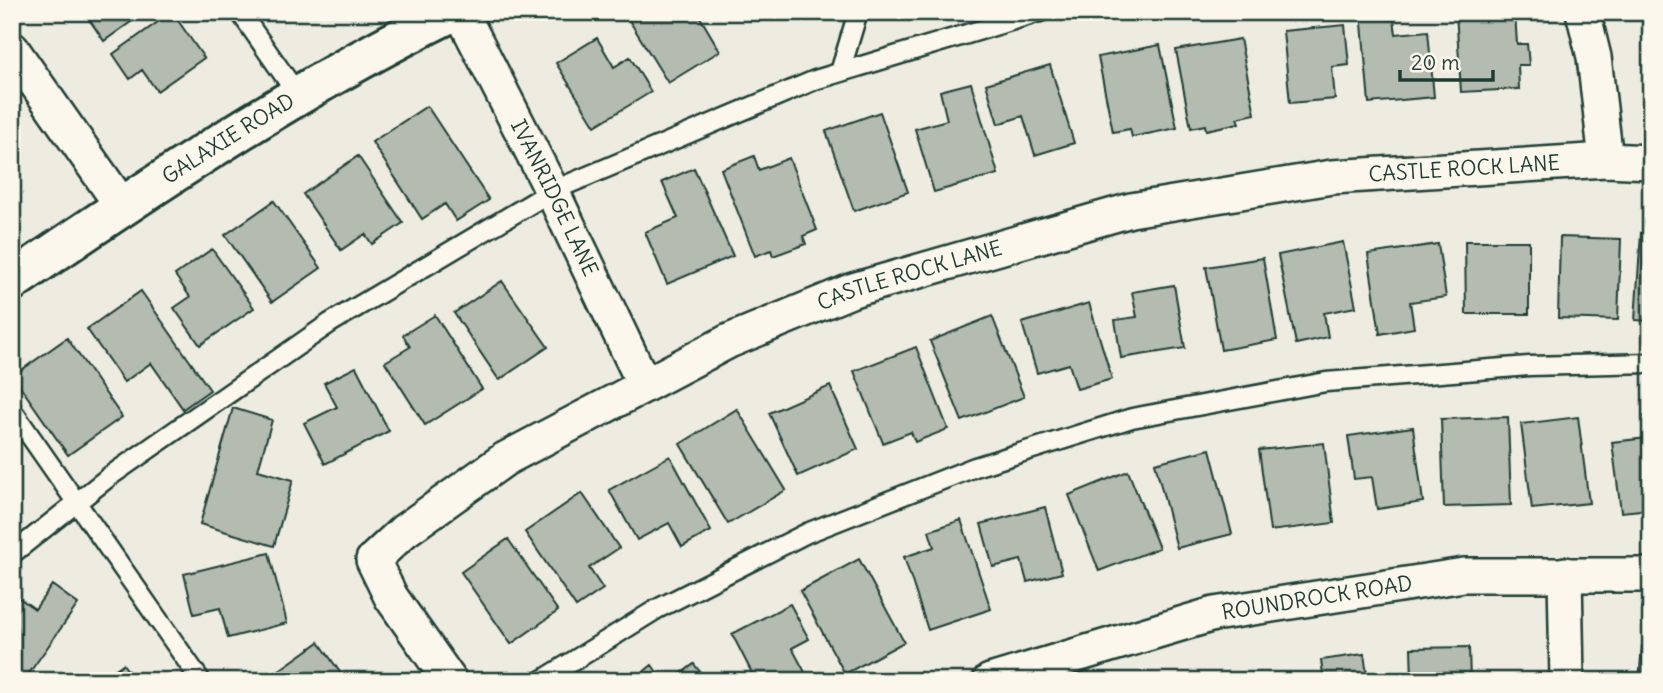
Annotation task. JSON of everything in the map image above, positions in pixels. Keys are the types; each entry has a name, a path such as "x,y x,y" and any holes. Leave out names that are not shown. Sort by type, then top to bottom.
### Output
{"street":[{"name":"GALAXIE ROAD","path":"12,281 122,206 297,94 354,61 452,12"},
{"name":"IVANRIDGE LANE","path":"461,12 552,191 645,384"},
{"path":"1583,12 1594,57 1606,160"},
{"path":"12,49 122,206"},
{"name":"CASTLE ROCK LANE","path":"450,681 391,597 373,560 404,531 505,459 729,341 853,290 1131,210 1332,177 1606,160 1651,162"},
{"path":"1565,574 1567,681"},
{"name":"ROUNDROCK ROAD","path":"990,681 1214,614 1464,575 1651,575"}],"lane":[{"path":"240,12 297,94"},
{"path":"840,72 858,12"},
{"path":"12,554 110,476 330,323 552,191 815,80 1040,12"},
{"path":"541,681 657,609 807,533 975,467 1132,418 1326,382 1529,366 1651,363"},
{"path":"12,410 201,681"}],"building":[{"path":"84,12 145,12 104,41"},
{"path":"172,12 204,58 157,91 142,70 130,79 113,54"},
{"path":"624,12 697,12 720,51 668,83"},
{"path":"1361,12 1393,12 1396,34 1428,31 1434,97 1369,103"},
{"path":"1456,12 1515,12 1517,44 1527,44 1529,65 1518,65 1519,89 1461,92"},
{"path":"1345,25 1349,65 1332,67 1335,99 1290,103 1283,31"},
{"path":"597,38 614,67 630,57 651,92 595,126 556,63"},
{"path":"1240,39 1255,114 1237,118 1239,123 1206,130 1205,125 1191,128 1176,50"},
{"path":"1160,45 1177,128 1132,137 1130,129 1113,132 1098,57"},
{"path":"1050,65 1074,143 1035,155 1023,116 998,124 986,84"},
{"path":"971,83 998,174 934,192 915,129 947,120 940,91"},
{"path":"427,106 489,200 456,221 445,204 422,219 372,142"},
{"path":"880,112 908,192 854,211 826,131"},
{"path":"358,156 403,223 372,244 365,234 341,250 303,194"},
{"path":"754,156 759,170 789,158 817,230 803,236 806,244 773,256 771,250 755,256 721,169"},
{"path":"694,168 733,256 667,284 645,232 678,218 662,182"},
{"path":"274,201 321,268 272,302 225,235"},
{"path":"1641,233 1651,234 1651,321 1635,320"},
{"path":"1560,237 1621,239 1618,320 1558,318"},
{"path":"1465,241 1529,241 1529,314 1466,314"},
{"path":"1343,242 1356,307 1324,313 1328,337 1296,344 1278,255"},
{"path":"1438,244 1446,297 1410,302 1414,328 1380,334 1368,254"},
{"path":"212,249 254,308 200,345 174,308 190,297 175,275"},
{"path":"1263,258 1277,340 1221,350 1206,267"},
{"path":"502,281 548,347 499,380 454,313"},
{"path":"1174,285 1185,348 1121,358 1115,320 1137,317 1132,292"},
{"path":"141,291 210,390 183,409 151,363 124,382 87,329"},
{"path":"1089,303 1112,379 1077,389 1069,364 1037,373 1022,323"},
{"path":"435,315 482,389 425,425 385,362 410,347 403,335"},
{"path":"992,316 1024,397 962,421 930,341"},
{"path":"67,338 122,417 68,455 13,376"},
{"path":"916,347 948,429 915,442 911,432 883,443 854,371"},
{"path":"356,367 389,431 325,464 304,423 337,407 324,383"},
{"path":"830,386 858,449 798,476 769,413"},
{"path":"233,408 272,420 258,470 293,480 274,546 200,524"},
{"path":"737,409 786,490 728,524 680,444"},
{"path":"1651,415 1651,509 1621,512 1612,442 1647,438 1644,416"},
{"path":"1508,417 1511,505 1444,507 1441,419"},
{"path":"1578,417 1589,503 1532,509 1521,424"},
{"path":"1413,427 1423,502 1377,509 1372,477 1354,479 1348,436"},
{"path":"1324,443 1334,523 1270,531 1259,450"},
{"path":"1210,449 1232,534 1177,548 1155,463"},
{"path":"670,456 711,531 682,547 669,523 637,540 609,490"},
{"path":"1128,471 1159,548 1099,571 1069,495"},
{"path":"582,493 619,548 589,568 603,589 576,607 525,532"},
{"path":"1045,507 1062,573 1027,582 1021,560 993,567 981,524"},
{"path":"961,520 991,609 928,630 904,557 934,547 929,531"},
{"path":"508,539 558,611 511,644 461,572"},
{"path":"269,553 287,623 228,638 220,608 194,614 184,574"},
{"path":"859,559 904,642 845,674 800,591"},
{"path":"52,585 78,604 25,679 12,671 12,593 35,609"},
{"path":"790,604 809,639 792,648 806,674 794,681 756,681 732,634"},
{"path":"319,642 346,681 264,681"},
{"path":"1642,646 1651,647 1651,681 1639,681"},
{"path":"1469,647 1470,681 1412,681 1411,648"},
{"path":"1364,654 1368,681 1324,681 1321,660"},
{"path":"123,664 135,681 99,681"},
{"path":"694,664 707,681 671,681"},
{"path":"652,665 663,681 632,681"}]}
